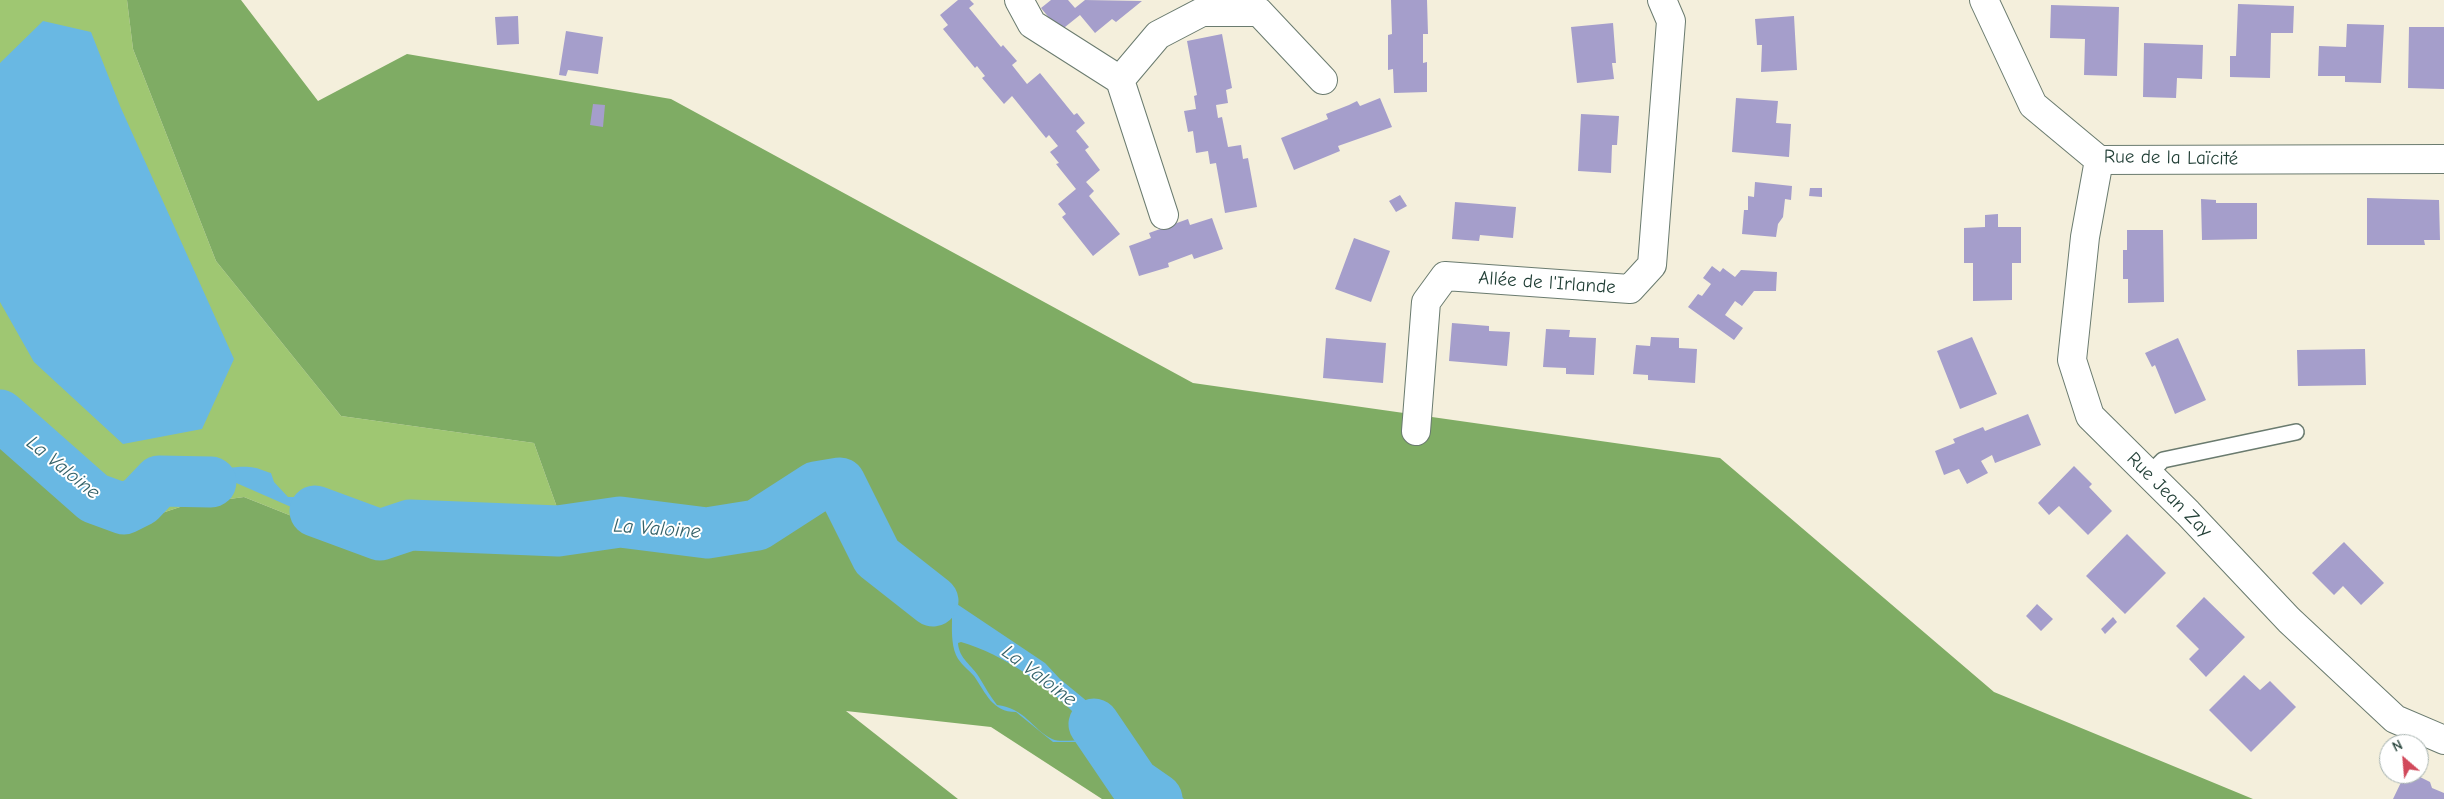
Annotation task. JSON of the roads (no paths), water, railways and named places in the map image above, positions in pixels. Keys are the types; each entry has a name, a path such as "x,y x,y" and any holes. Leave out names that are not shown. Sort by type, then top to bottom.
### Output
{"street":[{"path":"1019,0 1032,24 1120,80 1164,215"},
{"name":"Allée de l'Irlande","path":"1416,431 1426,302 1445,276 1630,289 1652,266 1671,21 1662,0"},
{"name":"Rue de la Laïcité","path":"1984,0 2033,105 2099,160 2444,159"},
{"path":"1120,80 1158,35 1202,12 1259,12 1323,80"},
{"name":"Rue Jean Zay","path":"2099,160 2084,237 2072,360 2090,416 2149,474 2289,620 2395,719 2444,740"}],"lane":[{"path":"2149,474 2163,460 2296,432"}],"water":[{"path":"43,21 91,32 120,106 234,359 202,429 123,444 34,362 0,302 0,63"},
{"path":"0,412 61,459 95,493 110,500 125,500 136,495 151,484 165,479 217,469 252,467 271,473 274,482 288,497 304,497 341,520 352,523 395,515 449,525 458,523 514,526 620,516 660,523 716,527 734,520 773,514 784,499 811,479 826,479 840,483 859,495 877,514 906,573 912,579 936,590 1045,663 1060,679 1094,707 1149,778 1170,786 1184,799 1173,799 1165,792 1134,783 1115,783 1103,778 1087,751 1076,742 1053,742 1016,712 1001,709 995,705 956,655 953,641 952,617 903,583 877,557 844,491 816,487 800,496 777,515 757,525 707,533 620,522 558,531 410,525 380,535 298,510 234,482 161,486 124,509 94,498 39,446 0,416","holes":["961,642 977,647 1025,673 1068,707 1085,725 1102,753 1108,764 1110,777 1106,775 1094,749 1090,745 1076,740 1061,741 1052,739 1015,710 997,705 976,673 963,658 958,643"]}],"waterway":[{"name":"La Valoine","path":"0,415 94,498 124,509 140,501 159,481 211,482"},
{"name":"La Valoine","path":"315,511 380,535 410,525 558,531 620,522 707,533 757,525 816,487 840,483 877,557 933,601"},
{"name":"La Valoine","path":"1094,724 1134,783 1157,799"}]}
